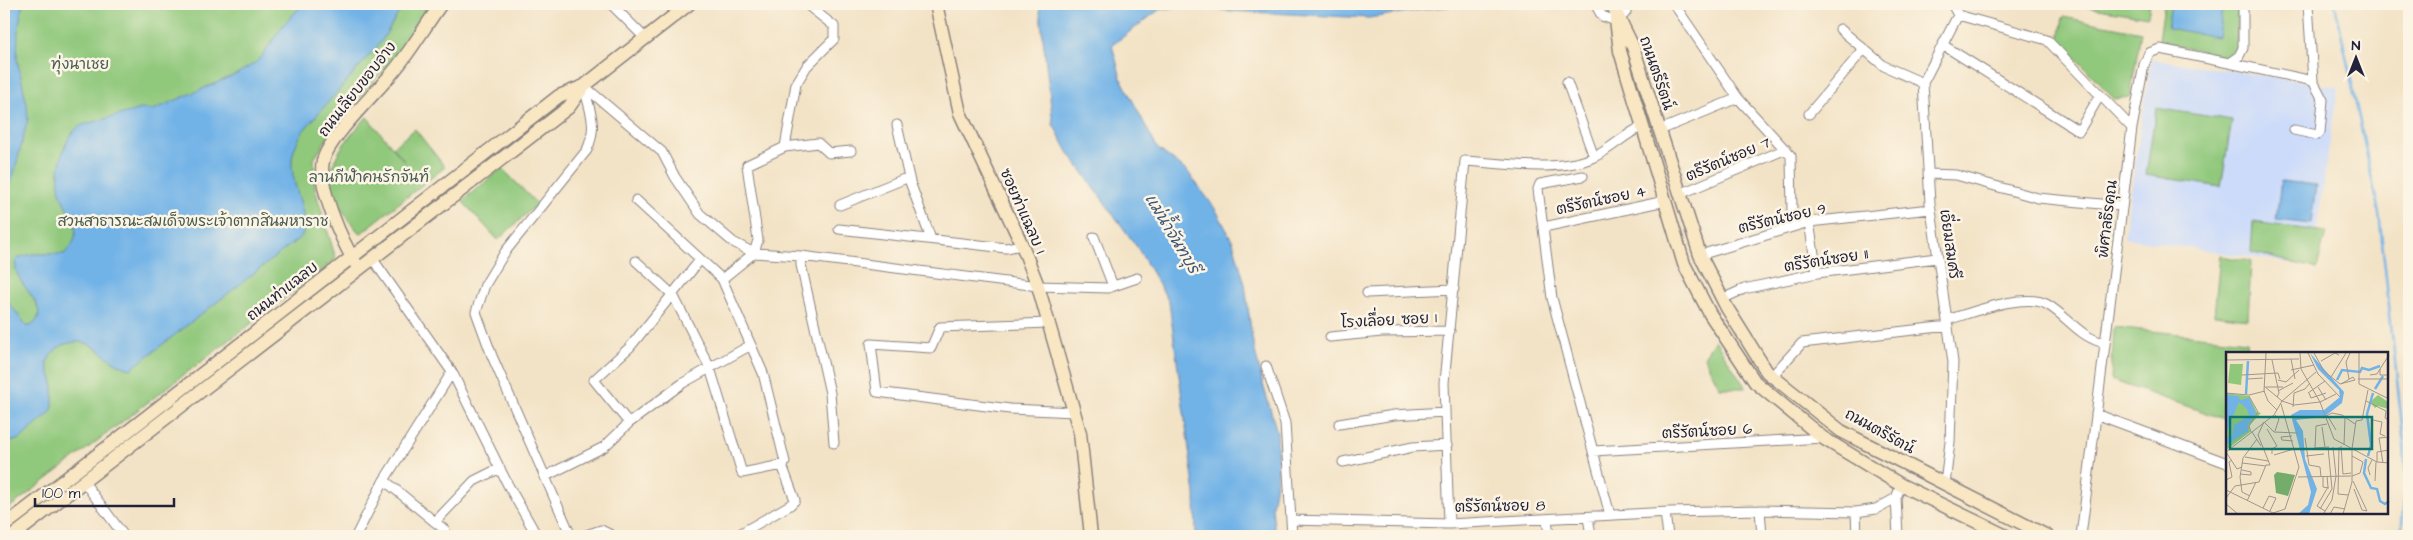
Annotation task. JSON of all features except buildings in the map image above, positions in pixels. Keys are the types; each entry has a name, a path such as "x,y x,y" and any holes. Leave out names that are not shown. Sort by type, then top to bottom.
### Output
{"main road":[{"name":"ถนนเลียบขอบอ่าง","path":"359,269 346,249 324,190 323,161 339,133 394,70 441,4"},
{"name":"ถนนท่าแฉลบ","path":"13,536 84,482 122,445 352,257 559,96 584,86 689,4"},
{"name":"ซอยท่าแฉลบ 1","path":"936,4 960,113 1022,245 1038,286 1075,412 1080,433 1091,536"},
{"name":"ถนนตรีรัตน์","path":"1615,13 1620,52 1684,264 1710,314 1755,382 1823,438 1901,485 2006,536"},
{"name":"ถนนตรีรัตน์","path":"1615,13 1633,47 1700,255 1722,299 1767,372 1841,431 2047,536"},
{"name":"ถนนท่าแฉลบ","path":"4,526 122,445 359,269 570,107 584,86"}],"street":[{"path":"611,4 645,38"},
{"path":"785,147 796,84 807,66 834,39 834,26 806,4"},
{"path":"1595,4 1602,16 1626,12 1627,4"},
{"path":"1674,4 1738,98 1791,156 1792,211 1796,226"},
{"path":"1952,4 1958,16 2047,40 2132,128"},
{"path":"2229,63 2239,56 2243,48 2243,4"},
{"path":"2294,130 2317,135 2320,132 2322,100 2313,81 2308,4"},
{"path":"1840,29 1884,66 1923,83 1958,16"},
{"path":"1943,45 2079,131 2100,95"},
{"path":"1809,114 1864,49"},
{"name":"พิศาลธีรคุณ","path":"2081,536 2132,128 2144,65 2149,53 2160,50 2229,63"},
{"path":"2229,63 2313,81"},
{"path":"1567,82 1594,157 1642,126"},
{"name":"เอี่ยมสมศรี","path":"1923,83 1931,209 1953,362 1950,442 1945,484"},
{"path":"584,86 662,152 675,177 700,214 733,242 754,253 801,256 1038,286 1108,288 1138,278"},
{"path":"570,536 492,356 476,312 485,285 505,252 587,150 593,136 594,126 584,86"},
{"path":"1660,130 1738,98"},
{"path":"897,125 909,177 931,239"},
{"path":"722,279 754,253 758,240 747,165 785,147 818,143 828,153 851,151"},
{"name":"ตรีรัตน์ซอย 7","path":"1680,194 1786,149"},
{"name":"ตรีรัตน์ซอย 8","path":"1594,157 1558,165 1527,166 1465,161 1444,383 1449,524 1665,512 1760,510 1856,512 1876,509 1896,498"},
{"path":"1928,174 1956,175 2038,198 2122,206"},
{"path":"1583,176 1538,186 1552,298 1610,515"},
{"path":"840,205 909,177"},
{"path":"636,200 722,279 763,373 785,462 782,465 742,474 710,368 673,296 636,261"},
{"name":"ตรีรัตน์ซอย 4","path":"1544,227 1665,200"},
{"name":"ตรีรัตน์ซอย 9","path":"1700,255 1809,222 1931,209"},
{"path":"1809,222 1817,273"},
{"path":"840,229 1006,248 1022,245"},
{"path":"1094,237 1113,286"},
{"path":"801,256 801,266 830,393 834,443"},
{"path":"372,258 452,372 500,468 537,536"},
{"name":"ตรีรัตน์ซอย 11","path":"1722,299 1744,290 1817,273 1937,258"},
{"path":"629,423 594,380 630,347 673,296 700,260"},
{"path":"1367,293 1454,289"},
{"path":"1772,376 1802,343 1948,323 2031,299 2049,305 2090,339 2105,343"},
{"path":"1048,323 940,327 931,348 871,344 877,392 1010,409 1075,412"},
{"name":"โรงเลื่อย ซอย 1","path":"1330,337 1382,332 1450,331"},
{"path":"544,477 604,447 629,423 682,382 751,345"},
{"path":"1266,366 1285,422 1292,536"},
{"path":"356,536 384,480 452,372"},
{"path":"1338,424 1394,415 1445,412"},
{"path":"2096,414 2226,463"},
{"name":"ตรีรัตน์ซอย 6","path":"1594,451 1823,438"},
{"path":"1342,462 1413,447 1447,445"},
{"path":"736,536 790,506 795,500 782,465"},
{"path":"435,522 474,481 500,468"},
{"path":"384,480 445,530"},
{"path":"84,482 124,536"},
{"path":"1898,536 1896,498 1901,485"},
{"path":"1760,510 1762,536"},
{"path":"1665,512 1668,536"},
{"path":"1856,512 1857,536"},
{"path":"1588,517 1591,536"},
{"path":"1547,519 1549,536"},
{"path":"1291,520 1449,524"},
{"path":"583,536 601,530 613,536"}],"shaded area":[{"path":"2151,59 2338,87 2311,266 2124,238"}],"green space":[{"name":"สวนสาธารณะสมเด็จพระเจ้าตากสินมหาราช","path":"4,4 430,4 401,50 334,128 314,159 315,189 336,259 4,512"},
{"path":"2067,4 2150,4 2148,17"},
{"path":"2164,4 2237,4 2237,47 2225,57 2159,40"},
{"path":"2063,17 2141,32 2130,97 2114,99 2059,40"},
{"path":"2156,108 2232,120 2221,187 2146,175"},
{"name":"ลานกีฬาคนรักจันท์","path":"367,117 405,162 393,147 415,129 445,167 360,234 337,201 332,187 331,174 342,148"},
{"path":"502,168 537,204 498,240 462,201"},
{"path":"2253,222 2326,232 2317,269 2251,252"},
{"path":"2220,256 2251,261 2248,319 2214,315"},
{"path":"2114,327 2246,341 2247,352 2226,352 2226,420 2111,380"},
{"path":"1715,340 1746,388 1720,388 1704,357"}],"water":[{"path":"4,4 23,4 18,30 17,59 27,105 28,119 13,177 10,185 4,190"},
{"name":"สวนสาธารณะสมเด็จพระเจ้าตากสินมหาราช","path":"303,4 404,4 381,42 303,131 296,145 292,169 304,218 302,236 131,369 122,366 92,346 83,343 74,342 58,348 51,355 47,363 53,383 53,407 50,413 20,439 4,444 4,303 8,302 27,326 31,326 38,319 39,311 36,302 18,276 17,258 32,254 64,254 75,237 74,222 63,199 59,183 62,154 70,136 82,125 141,109 153,110 237,74 255,63 262,56 283,25"},
{"name":"แม่น้ำจันทบุรี","path":"1039,4 1192,4 1159,10 1112,45 1121,78 1157,148 1188,172 1216,210 1233,242 1245,284 1252,338 1277,432 1278,471 1272,507 1275,536 1196,536 1195,494 1169,302 1137,247 1068,152 1053,124"},
{"path":"1192,4 1477,4 1433,8 1369,18 1228,11"},
{"path":"2171,4 2223,4 2218,37 2167,28"},
{"path":"2281,181 2316,185 2311,224 2276,220"}],"waterway":[{"path":"2335,4 2379,213 2404,444 2406,478 2401,536"}],"park label":[{"name":"ทุ่งนาเชย","path":"80,64"}]}
